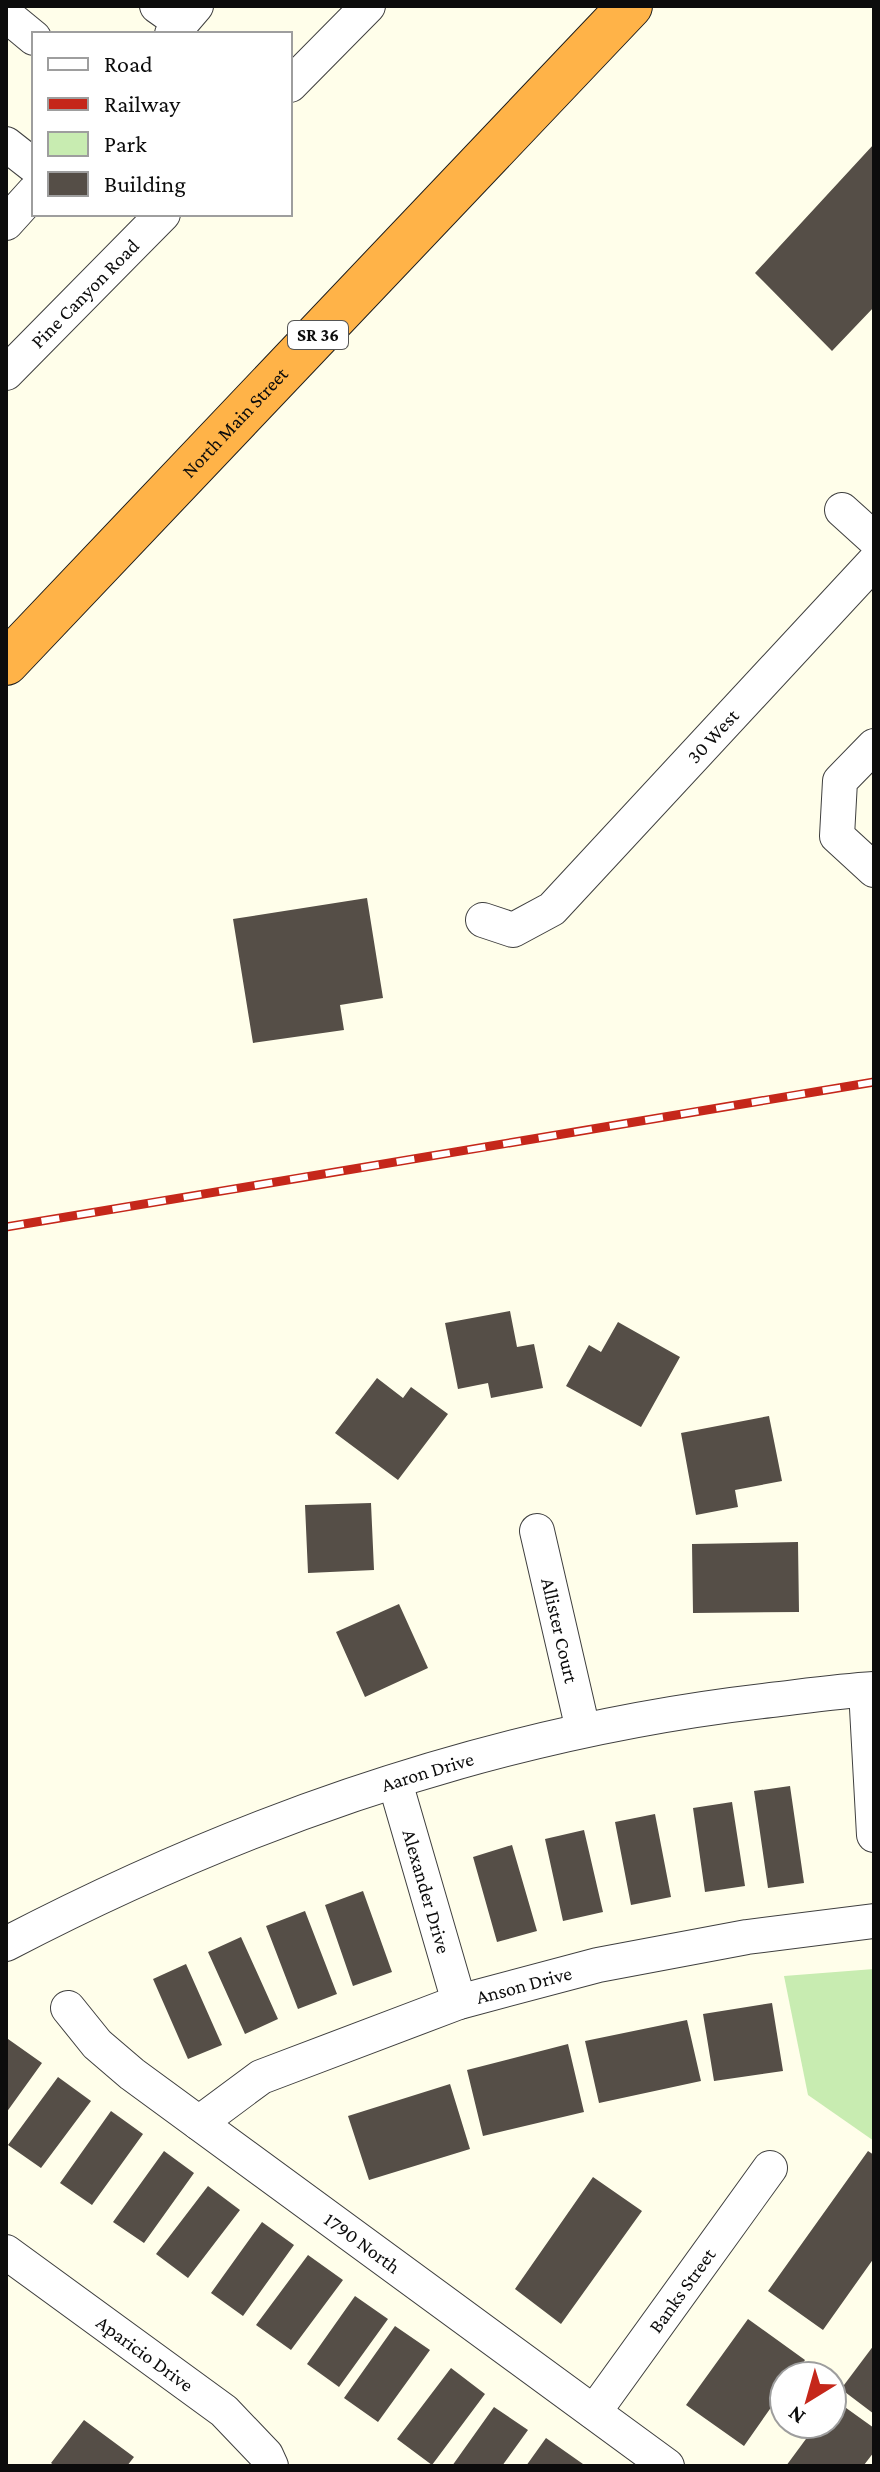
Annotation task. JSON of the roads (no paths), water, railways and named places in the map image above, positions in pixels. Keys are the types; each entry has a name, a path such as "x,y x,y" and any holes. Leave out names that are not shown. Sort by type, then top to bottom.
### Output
{"highway":[{"name":"North Main Street","path":"6,663 630,6"}],"street":[{"path":"292,83 368,6"},
{"path":"6,15 32,36"},
{"path":"6,144 32,164"},
{"path":"6,223 32,194"},
{"name":"Pine Canyon Road","path":"6,373 161,216"},
{"path":"842,510 874,539"},
{"name":"30 West","path":"483,920 513,930 552,909 868,581"},
{"path":"874,746 840,781 837,836 874,870"},
{"name":"Allister Court","path":"537,1531 583,1730"},
{"path":"870,1689 874,1835"},
{"name":"Aaron Drive","path":"11,1930 290,1816 395,1782 583,1730 721,1706 870,1689"},
{"name":"Alexander Drive","path":"395,1782 459,2002"},
{"name":"Anson Drive","path":"199,2123 261,2077 459,2002 598,1965 747,1937 874,1921"},
{"name":"1790 North","path":"68,2008 97,2044 132,2074 667,2466"},
{"name":"Banks Street","path":"594,2412 770,2168"},
{"name":"Aparicio Drive","path":"6,2252 224,2411 266,2455 271,2466"}],"railway":[{"path":"6,1227 874,1082"}]}
